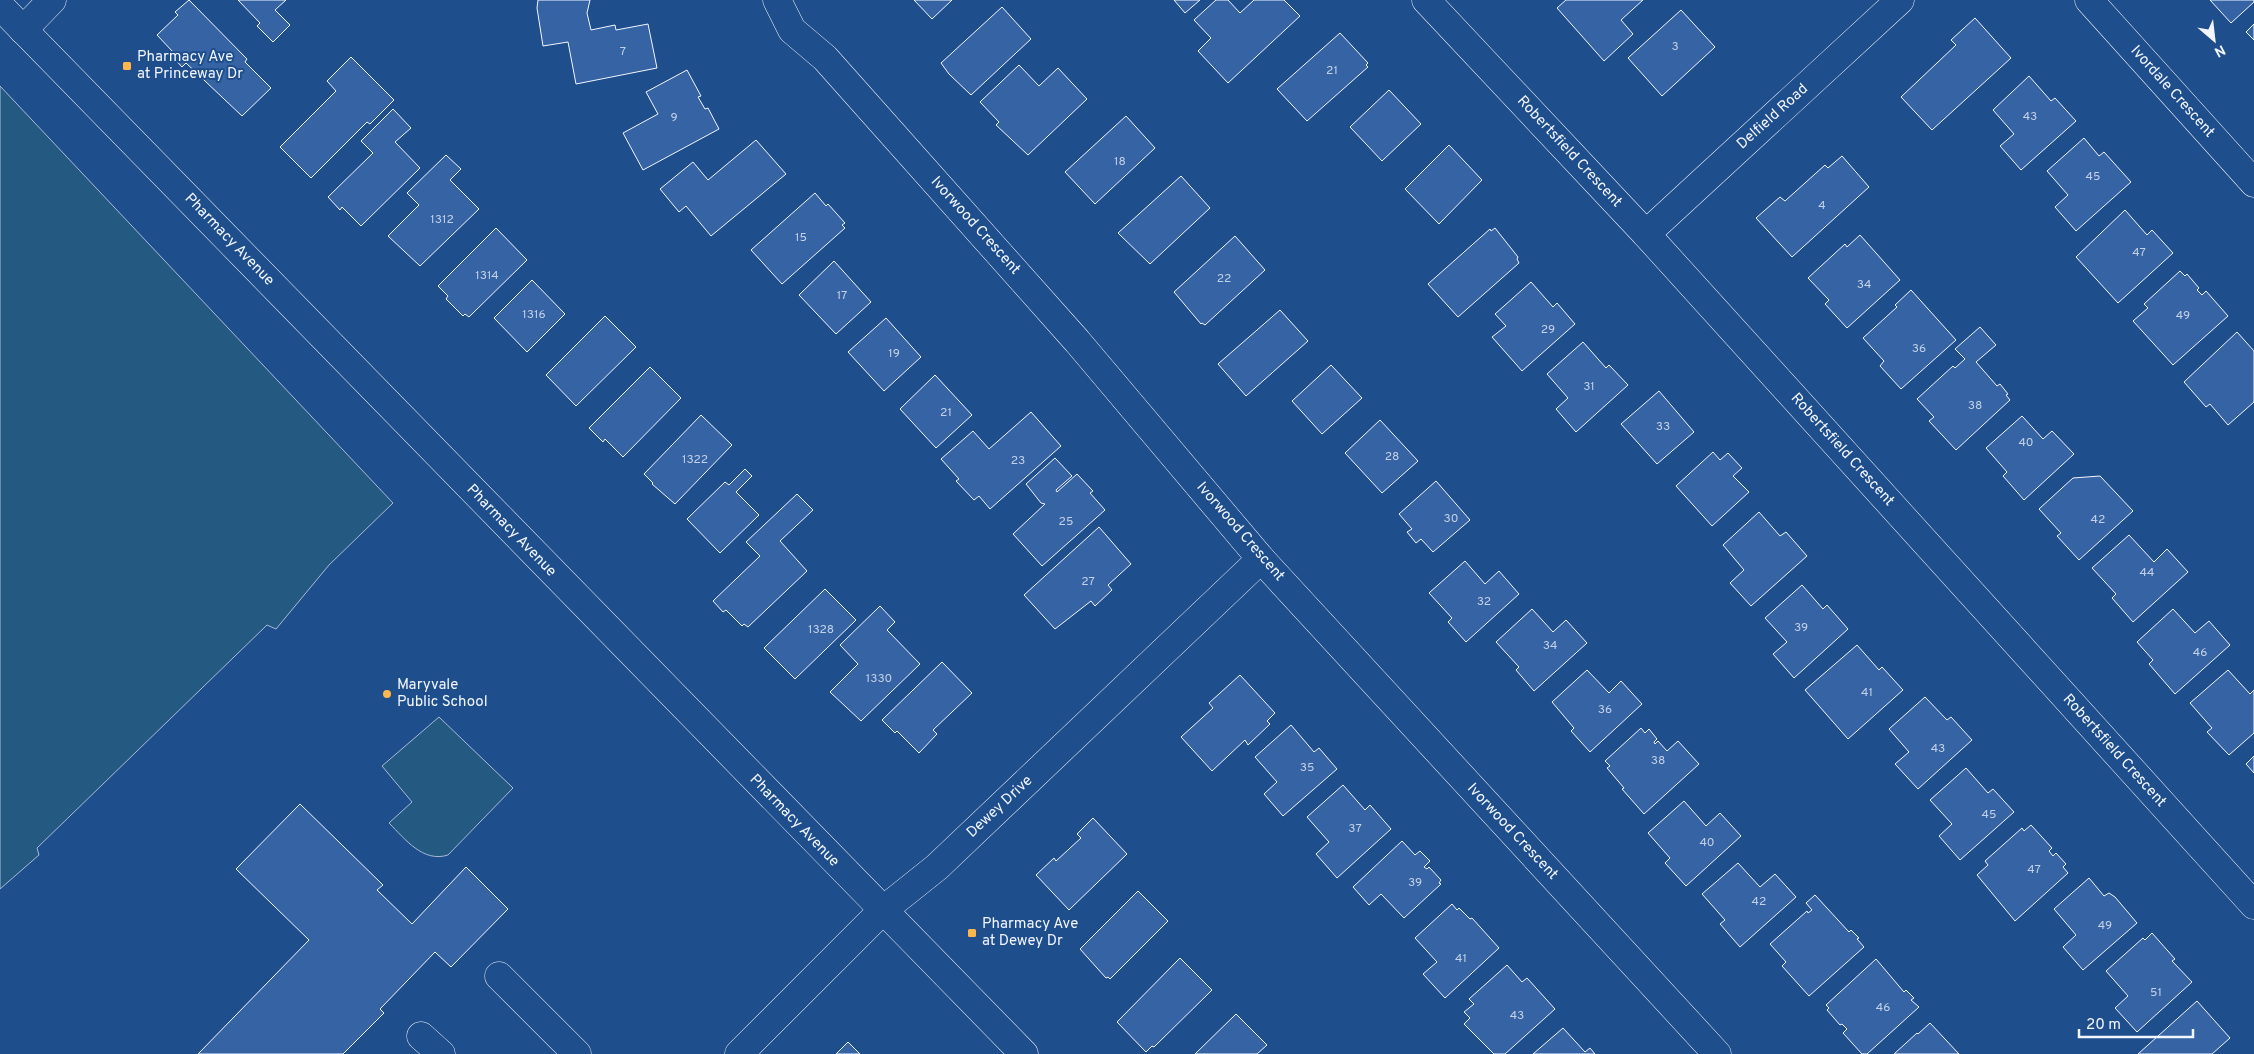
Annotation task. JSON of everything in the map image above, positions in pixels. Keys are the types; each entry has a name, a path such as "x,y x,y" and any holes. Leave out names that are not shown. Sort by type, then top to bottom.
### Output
{"street":[{"path":"23,30 52,0"},
{"name":"Ivorwood Crescent","path":"777,0 792,30 826,58 1071,333 1261,559 1717,1054"},
{"name":"Robertsfield Crescent","path":"1426,0 1646,234 2254,905"},
{"name":"Delfield Road","path":"1646,234 1900,0"},
{"name":"Ivordale Crescent","path":"2089,0 2254,183"},
{"name":"Pharmacy Avenue","path":"0,6 882,911 1024,1054"},
{"name":"Dewey Drive","path":"739,1054 882,911 937,867 1261,559"},
{"path":"499,976 577,1054"},
{"path":"421,1036 441,1054"}],"shaded area":[{"path":"0,86 393,503 329,565 276,629 267,625 37,848 39,855 0,889"},
{"path":"439,717 513,788 448,855 439,857 430,856 415,848 389,823 412,802 382,766"}],"building":[{"path":"189,0 247,59 245,62 271,88 242,116 186,63 182,67 170,54 173,52 157,35 178,15 175,12"},
{"path":"238,0 286,0 275,10 290,25 273,42 257,26 260,23"},
{"path":"538,0 590,0 587,13 591,30 615,25 616,30 648,24 657,68 576,84 568,42 543,46 537,8"},
{"path":"914,0 952,0 932,19"},
{"path":"1174,0 1200,0 1185,13"},
{"path":"1216,0 1228,0 1240,13 1254,0 1284,0 1300,16 1228,83 1198,51 1211,38 1194,20"},
{"path":"1566,0 1643,0 1621,20 1633,34 1604,61 1557,8"},
{"path":"2210,0 2254,0 2254,2 2231,23"},
{"path":"1002,7 1031,39 971,95 949,74 941,63"},
{"path":"1681,10 1715,47 1662,96 1628,58"},
{"path":"1975,18 2011,58 1932,130 1901,97 1956,45 1951,40"},
{"path":"2254,24 2254,40 2246,32"},
{"path":"1340,33 1368,63 1366,65 1368,67 1307,121 1277,89"},
{"path":"351,57 394,100 370,124 367,122 311,178 280,147 336,91 327,81"},
{"path":"1019,65 1039,86 1058,68 1087,99 1028,155 996,125 999,122 980,102"},
{"path":"687,70 701,96 698,97 705,109 708,108 719,129 643,170 623,133 658,114 646,92"},
{"path":"2029,76 2051,101 2055,98 2076,121 2021,170 2000,146 2014,134 1993,110"},
{"path":"1389,90 1421,124 1382,161 1350,127"},
{"path":"393,109 411,128 395,142 420,168 361,226 342,207 340,210 328,197 373,153 361,141"},
{"path":"1126,116 1155,148 1095,204 1065,172"},
{"path":"2084,138 2099,156 2104,152 2131,182 2076,231 2055,207 2068,195 2047,171"},
{"path":"756,140 786,174 711,236 686,206 679,212 660,189 693,162 708,180"},
{"path":"1449,145 1482,180 1439,224 1405,189"},
{"path":"446,155 461,169 450,180 479,209 420,266 388,236 419,205 407,193"},
{"path":"1842,156 1869,187 1792,257 1756,218 1780,197 1785,201 1825,165 1828,168"},
{"path":"1181,176 1210,208 1150,264 1118,233"},
{"path":"815,193 845,223 842,225 845,228 782,284 751,250"},
{"path":"2125,210 2147,235 2152,230 2173,253 2118,303 2076,257"},
{"path":"496,228 527,260 469,317 465,314 463,316 446,299 448,296 438,286"},
{"path":"1495,228 1518,257 1519,263 1458,317 1428,284 1490,229 1491,231"},
{"path":"1860,235 1900,280 1847,328 1825,304 1829,300 1808,278 1845,244 1847,247"},
{"path":"1235,236 1265,270 1205,325 1201,324 1174,292"},
{"path":"834,261 871,302 836,334 799,295"},
{"path":"2180,271 2185,276 2187,274 2199,288 2197,290 2202,295 2206,291 2228,316 2173,365 2133,321 2148,308 2144,304"},
{"path":"532,280 565,314 527,352 494,318"},
{"path":"1531,282 1553,307 1557,303 1575,324 1522,371 1492,337 1506,326 1495,314"},
{"path":"1911,290 1956,340 1901,389 1880,366 1884,361 1863,338 1897,307 1895,305"},
{"path":"1280,310 1308,341 1246,396 1218,364"},
{"path":"605,316 636,347 576,406 546,375"},
{"path":"886,318 921,357 884,391 848,352"},
{"path":"1980,327 1996,345 1976,362 1997,386 2000,384 2010,400 1956,450 1929,421 1934,417 1917,399 1953,366 1955,368 1965,359 1955,349"},
{"path":"2237,332 2254,351 2254,402 2228,425 2210,404 2206,407 2184,382"},
{"path":"1583,342 1606,368 1609,365 1628,385 1576,432 1556,409 1568,398 1547,374"},
{"path":"1331,365 1362,398 1322,434 1292,401"},
{"path":"650,367 681,398 623,457 605,439 603,442 589,428"},
{"path":"935,375 972,415 936,448 900,409"},
{"path":"1659,391 1694,432 1657,464 1621,424"},
{"path":"1031,412 1061,446 990,509 979,496 974,500 956,481 959,479 941,459 973,431 989,449"},
{"path":"701,415 732,445 675,504 652,484 644,474"},
{"path":"2022,416 2043,439 2052,431 2074,454 2024,500 2003,476 2007,472 1986,448"},
{"path":"1380,420 1418,461 1382,493 1345,453"},
{"path":"1713,452 1720,460 1728,453 1742,468 1733,476 1749,492 1712,526 1676,486"},
{"path":"1055,458 1072,476 1056,490 1057,492 1077,474 1093,491 1090,493 1105,510 1042,566 1013,534 1045,504 1041,503 1026,484"},
{"path":"745,469 752,476 736,492 759,515 720,553 687,519 725,482 729,485"},
{"path":"2100,476 2133,511 2079,560 2057,536 2061,533 2039,509 2073,478"},
{"path":"1436,481 1470,520 1433,552 1421,539 1416,543 1407,532 1412,529 1399,514"},
{"path":"797,494 813,510 780,541 807,571 748,627 744,624 742,626 726,610 723,612 713,601 760,556 746,542"},
{"path":"1759,512 1780,536 1786,532 1807,556 1751,606 1730,583 1744,570 1723,545"},
{"path":"1099,527 1131,564 1108,585 1112,590 1095,606 1091,601 1055,629 1024,595"},
{"path":"2129,535 2154,562 2167,549 2188,572 2133,622 2112,598 2116,594 2092,568"},
{"path":"1465,561 1485,584 1499,571 1519,594 1466,642 1448,622 1452,618 1429,593"},
{"path":"1802,585 1823,609 1827,605 1848,629 1794,678 1773,654 1787,642 1765,618"},
{"path":"825,589 856,620 795,679 764,648"},
{"path":"880,606 895,622 887,630 920,664 861,721 830,692 858,664 840,645"},
{"path":"1532,609 1553,632 1566,620 1587,643 1534,691 1516,670 1519,667 1496,642"},
{"path":"2173,609 2195,633 2209,621 2230,645 2175,694 2149,664 2153,660 2137,642"},
{"path":"1857,645 1879,670 1882,667 1903,690 1848,739 1805,690"},
{"path":"942,662 972,693 933,730 937,734 919,753 897,731 895,733 882,720"},
{"path":"1587,670 1609,693 1621,681 1642,704 1590,752 1571,731 1574,728 1552,702"},
{"path":"2228,670 2250,694 2254,690 2254,733 2229,755 2207,732 2212,728 2190,703"},
{"path":"1240,675 1275,713 1267,721 1270,724 1248,745 1245,740 1212,771 1181,737 1213,708 1209,703"},
{"path":"1925,697 1947,720 1951,717 1972,740 1918,789 1895,764 1909,752 1889,729"},
{"path":"1291,725 1314,752 1319,748 1337,769 1283,816 1264,794 1277,782 1255,757"},
{"path":"1641,728 1645,733 1649,729 1657,739 1654,742 1655,744 1658,741 1667,751 1678,741 1699,764 1644,814 1622,789 1624,788 1607,768 1610,766 1605,761"},
{"path":"2254,756 2254,773 2246,764"},
{"path":"1966,768 1988,793 1993,789 2014,812 1960,860 1939,836 1952,824 1930,800"},
{"path":"1343,785 1365,810 1370,805 1391,829 1337,878 1316,854 1329,842 1307,817"},
{"path":"1684,801 1706,826 1720,813 1741,836 1686,886 1665,863 1670,858 1648,833"},
{"path":"300,804 383,885 377,890 412,924 466,867 508,909 451,967 435,952 380,1009 384,1013 343,1054 198,1054 309,940 236,869"},
{"path":"1093,818 1127,854 1069,910 1036,875 1054,858 1056,861 1081,838 1077,834"},
{"path":"2031,825 2052,848 2049,851 2053,856 2056,853 2066,864 2063,867 2068,873 2015,921 1977,875 1988,865 1985,861 2022,828 2024,831"},
{"path":"1402,841 1415,855 1420,851 1430,861 1424,867 1427,869 1429,867 1441,880 1439,883 1441,884 1404,918 1381,894 1369,905 1353,887"},
{"path":"1738,863 1760,887 1775,874 1796,897 1740,947 1720,924 1725,920 1702,894"},
{"path":"2089,878 2104,896 2109,893 2115,897 2137,923 2083,970 2063,947 2076,935 2054,909"},
{"path":"1138,891 1168,921 1110,979 1106,978 1080,949"},
{"path":"1815,895 1849,932 1851,930 1859,938 1857,939 1864,947 1809,996 1782,966 1786,962 1770,944 1807,911 1808,913 1812,910 1806,903"},
{"path":"1452,904 1457,910 1459,908 1470,919 1472,918 1499,948 1445,998 1423,974 1437,962 1415,938"},
{"path":"2152,933 2175,959 2172,961 2192,982 2137,1032 2115,1008 2128,996 2106,971 2143,938 2145,940"},
{"path":"1180,958 1212,990 1154,1047 1152,1046 1146,1052 1117,1022"},
{"path":"1876,959 1904,992 1906,990 1914,998 1911,1000 1919,1007 1867,1054 1862,1054 1843,1033 1847,1029 1842,1024 1840,1025 1827,1010 1829,1008 1826,1005"},
{"path":"1507,965 1522,982 1527,978 1555,1009 1505,1054 1494,1054 1464,1024 1470,1018 1464,1012 1474,1004 1469,999"},
{"path":"2197,1001 2230,1038 2212,1054 2138,1054"},
{"path":"1236,1014 1267,1045 1257,1054 1195,1054"},
{"path":"1930,1023 1959,1054 1894,1054 1917,1033"},
{"path":"1563,1028 1585,1052 1590,1048 1595,1054 1533,1054"},
{"path":"848,1042 860,1054 836,1054"}],"place":[{"name":"Pharmacy Ave at Princeway Dr","path":"127,66"},
{"name":"Maryvale Public School","path":"387,694"},
{"name":"Pharmacy Ave at Dewey Dr","path":"972,933"}]}
